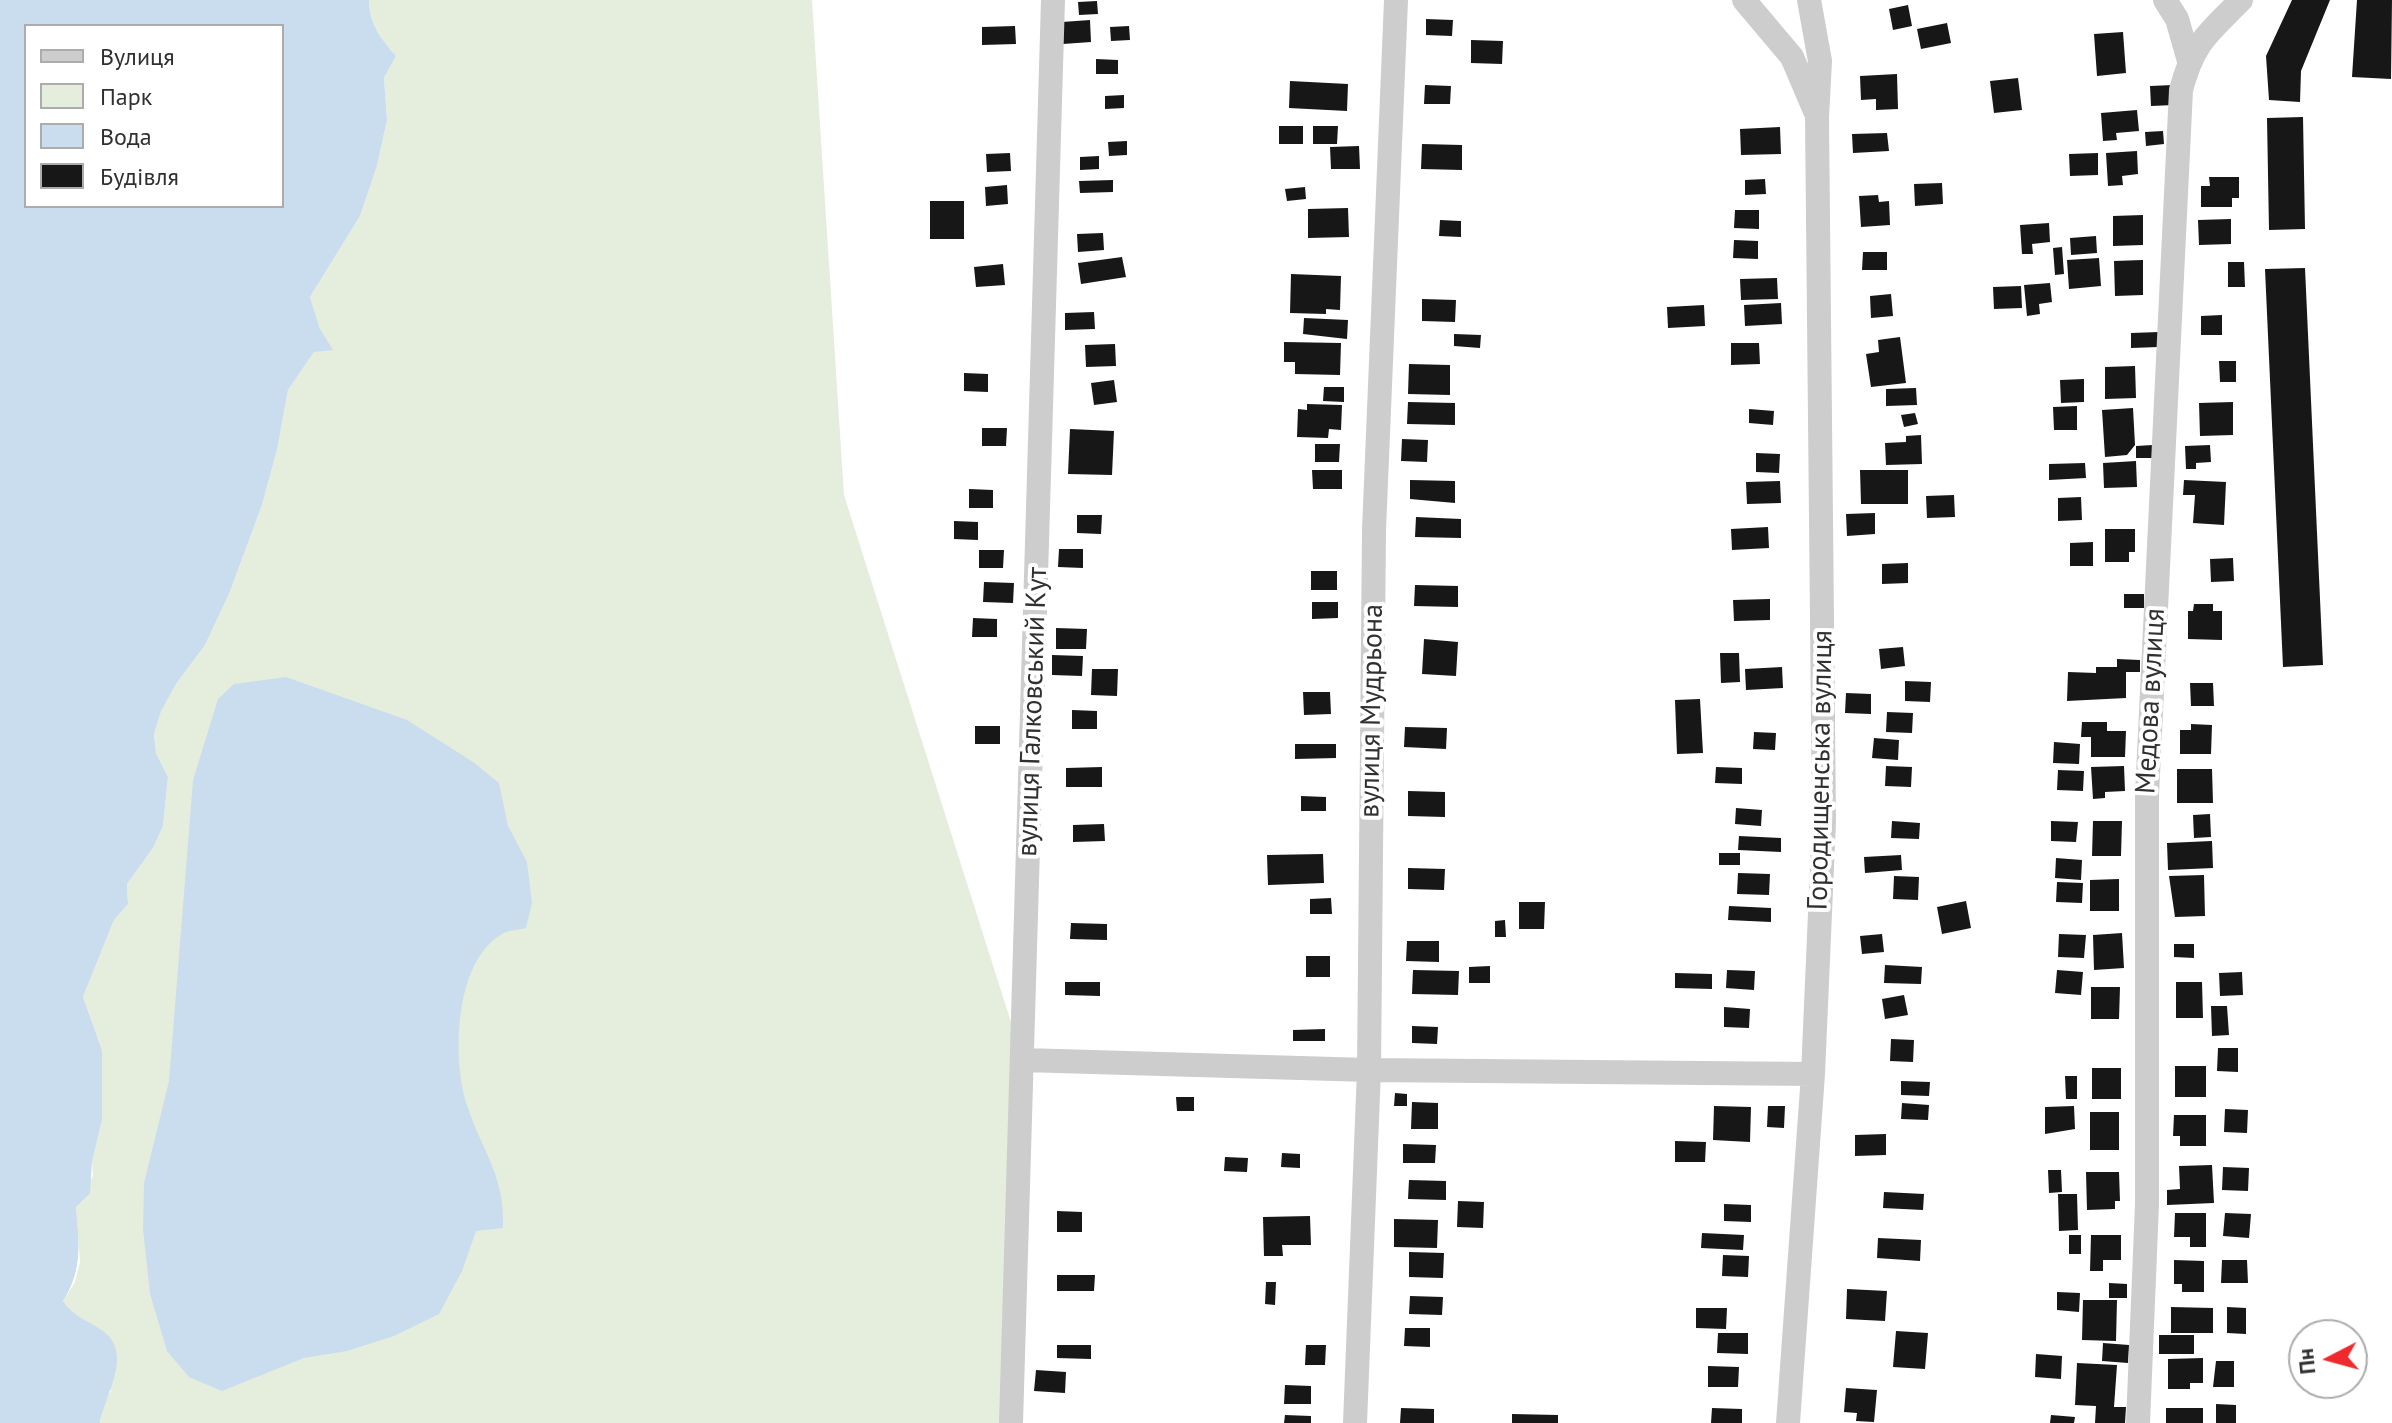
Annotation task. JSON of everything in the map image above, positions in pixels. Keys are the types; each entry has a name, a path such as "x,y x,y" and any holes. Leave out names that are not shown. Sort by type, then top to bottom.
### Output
{"street":[{"name":"вулиця Галковський Кут","path":"1011,1423 1053,0"},
{"name":"вулиця Мудрьона","path":"1355,1423 1369,1070 1374,530 1396,0"},
{"name":"Городищенська вулиця","path":"1744,0 1792,57 1817,117"},
{"name":"Городищенська вулиця","path":"1788,1423 1813,1074 1824,821 1817,117 1820,61 1809,0"},
{"path":"2165,0 2177,19 2189,61"},
{"name":"Медова вулиця","path":"2138,1423 2147,1204 2147,795 2181,90 2189,61 2215,22 2241,0"},
{"path":"1023,1060 1369,1070 1813,1074"}],"green space":[{"path":"369,0 812,0 844,495 1023,1060 1011,1423 100,1423 104,1401 111,1391 63,1301 75,1282 80,1262 76,1207 93,1176 92,1162 102,1120 102,1050 83,997 114,920 128,904 127,884 153,848 163,826 168,777 156,753 154,734 161,710 205,645 229,594 262,505 277,450 288,390 314,352 320,329 310,297 360,216 377,166 387,120 384,78 396,56 377,30"}],"water":[{"path":"0,0 369,0 377,30 396,56 384,78 387,120 377,166 360,216 310,297 320,329 333,350 314,352 288,390 277,450 262,505 229,594 205,645 176,684 161,711 154,734 156,753 168,777 163,826 153,848 127,884 128,904 114,920 83,997 102,1050 102,1120 92,1162 90,1193 76,1207 77,1267 63,1301 71,1311 103,1331 112,1340 116,1351 115,1375 100,1423 0,1423"},
{"path":"286,677 407,720 473,762 499,783 508,826 527,862 532,903 526,928 502,934 486,947 474,966 461,1013 459,1063 467,1105 500,1193 503,1228 476,1231 462,1271 439,1314 394,1336 347,1351 304,1358 222,1391 189,1377 167,1351 150,1294 143,1229 144,1183 169,1081 193,780 218,699 234,684"}],"building":[{"path":"2292,0 2330,0 2301,71 2300,102 2269,100 2266,56"},
{"path":"2357,0 2392,0 2391,79 2352,77"},
{"path":"1097,1 1098,14 1079,15 1078,2"},
{"path":"1908,5 1912,26 1893,30 1889,9"},
{"path":"1426,19 1453,20 1452,36 1426,35"},
{"path":"1090,20 1091,42 1063,44 1062,22"},
{"path":"1947,23 1951,43 1921,49 1917,29"},
{"path":"1015,26 1016,44 982,45 982,27"},
{"path":"1129,26 1130,40 1111,41 1110,27"},
{"path":"2123,32 2126,73 2097,76 2094,34"},
{"path":"1471,40 1503,41 1502,64 1471,63"},
{"path":"1096,59 1118,60 1118,74 1096,74"},
{"path":"1897,74 1898,109 1876,110 1876,99 1861,100 1860,76"},
{"path":"2018,78 2022,110 1994,113 1990,81"},
{"path":"1290,81 1348,84 1347,111 1289,108"},
{"path":"1425,85 1451,86 1450,104 1424,104"},
{"path":"2173,85 2174,105 2151,106 2150,86"},
{"path":"1124,95 1124,108 1105,109 1105,96"},
{"path":"2137,110 2139,131 2116,133 2117,140 2103,141 2101,113"},
{"path":"2303,117 2305,229 2269,230 2267,118"},
{"path":"1279,126 1303,126 1303,144 1279,144"},
{"path":"1313,126 1338,126 1337,144 1313,144"},
{"path":"1780,127 1781,154 1741,155 1740,129"},
{"path":"2163,131 2164,144 2146,146 2145,132"},
{"path":"1887,133 1889,151 1853,153 1852,134"},
{"path":"1127,141 1127,155 1109,156 1108,142"},
{"path":"1422,144 1462,145 1462,170 1421,169"},
{"path":"1359,146 1360,169 1331,169 1330,147"},
{"path":"2137,151 2138,174 2122,176 2123,185 2108,186 2106,153"},
{"path":"1010,153 1011,171 987,172 986,154"},
{"path":"2098,153 2098,175 2070,176 2069,154"},
{"path":"1099,156 1099,169 1080,170 1080,157"},
{"path":"2209,177 2239,177 2239,198 2232,198 2232,207 2201,207 2201,186 2210,186"},
{"path":"1765,179 1766,194 1745,195 1745,180"},
{"path":"1113,180 1113,192 1080,193 1079,181"},
{"path":"1942,183 1943,204 1915,206 1914,184"},
{"path":"1007,185 1008,204 986,206 985,187"},
{"path":"1305,187 1306,199 1287,201 1285,189"},
{"path":"1878,195 1879,202 1889,201 1890,225 1861,227 1859,196"},
{"path":"930,201 964,201 964,239 930,239"},
{"path":"1348,208 1349,237 1308,238 1308,209"},
{"path":"1735,210 1759,210 1759,229 1734,228"},
{"path":"2143,215 2143,245 2113,246 2113,216"},
{"path":"2231,219 2231,244 2199,245 2198,220"},
{"path":"1440,220 1461,221 1461,237 1439,236"},
{"path":"2049,223 2050,242 2032,244 2033,254 2022,254 2020,225"},
{"path":"1103,233 1104,250 1078,252 1077,234"},
{"path":"2096,236 2097,253 2071,255 2070,238"},
{"path":"1734,240 1758,241 1758,259 1733,258"},
{"path":"2062,247 2064,274 2055,275 2053,248"},
{"path":"1863,252 1887,252 1887,270 1862,270"},
{"path":"1122,257 1126,277 1081,284 1078,263"},
{"path":"2099,258 2101,286 2069,289 2067,260"},
{"path":"2143,260 2143,295 2115,296 2114,261"},
{"path":"2228,262 2244,262 2245,287 2228,287"},
{"path":"1003,264 1005,285 976,287 974,267"},
{"path":"2305,268 2323,665 2283,667 2265,269"},
{"path":"1291,274 1341,276 1340,310 1326,309 1326,314 1290,313"},
{"path":"1777,278 1778,299 1741,300 1740,279"},
{"path":"2050,283 2052,302 2039,304 2040,314 2027,316 2024,285"},
{"path":"2021,286 2022,308 1994,309 1993,287"},
{"path":"1891,294 1893,316 1871,318 1870,296"},
{"path":"1422,299 1456,300 1455,322 1422,321"},
{"path":"1781,303 1782,324 1745,326 1744,305"},
{"path":"1704,305 1705,326 1668,328 1667,307"},
{"path":"1094,312 1095,329 1065,330 1065,313"},
{"path":"2222,315 2222,335 2201,335 2201,316"},
{"path":"1304,318 1348,320 1347,339 1303,334"},
{"path":"2159,332 2159,347 2131,348 2131,333"},
{"path":"1454,334 1481,335 1480,348 1454,346"},
{"path":"1900,337 1906,383 1871,387 1866,354 1879,352 1878,340"},
{"path":"1284,342 1341,343 1340,375 1295,374 1295,362 1284,362"},
{"path":"1731,343 1759,343 1760,364 1731,365"},
{"path":"1115,344 1116,366 1086,367 1085,345"},
{"path":"2219,361 2236,361 2236,382 2220,382"},
{"path":"1409,364 1450,365 1450,395 1408,394"},
{"path":"2135,366 2136,398 2105,399 2105,367"},
{"path":"964,373 988,374 988,392 964,391"},
{"path":"2084,379 2084,402 2061,403 2060,380"},
{"path":"1114,380 1117,402 1094,405 1091,383"},
{"path":"1324,387 1344,387 1344,402 1323,401"},
{"path":"1916,388 1917,405 1886,406 1886,389"},
{"path":"1408,402 1455,403 1455,425 1407,424"},
{"path":"2233,402 2233,435 2200,436 2199,403"},
{"path":"1307,404 1342,405 1341,430 1329,429 1328,438 1297,437 1298,409 1307,410"},
{"path":"2077,406 2077,430 2054,430 2053,407"},
{"path":"2133,408 2135,445 2127,455 2105,457 2102,410"},
{"path":"1749,409 1774,411 1773,425 1749,423"},
{"path":"1915,413 1918,424 1904,427 1901,415"},
{"path":"982,428 1007,428 1006,446 982,446"},
{"path":"1070,429 1114,431 1112,475 1068,474"},
{"path":"1921,435 1922,464 1886,465 1885,443 1906,442 1906,436"},
{"path":"1402,439 1428,440 1427,462 1401,461"},
{"path":"1315,444 1340,444 1339,462 1315,462"},
{"path":"2153,445 2154,458 2136,458 2136,446"},
{"path":"2210,445 2211,462 2196,463 2196,469 2186,469 2185,446"},
{"path":"1756,453 1780,454 1779,473 1756,472"},
{"path":"2136,461 2137,487 2104,488 2103,463"},
{"path":"2085,463 2086,478 2049,480 2049,464"},
{"path":"1312,470 1342,470 1342,489 1313,489"},
{"path":"1860,470 1908,470 1908,504 1861,504"},
{"path":"1410,480 1455,481 1455,503 1410,499"},
{"path":"2184,480 2226,482 2224,525 2193,523 2195,495 2183,495"},
{"path":"1780,481 1781,503 1747,504 1746,482"},
{"path":"969,489 993,490 993,508 969,508"},
{"path":"1954,495 1955,517 1927,518 1926,496"},
{"path":"2081,497 2082,520 2058,521 2058,498"},
{"path":"1875,513 1875,534 1847,536 1846,514"},
{"path":"1077,515 1102,515 1101,534 1077,533"},
{"path":"1416,517 1461,519 1461,538 1415,537"},
{"path":"954,521 978,522 978,540 954,539"},
{"path":"1768,527 1769,548 1732,550 1731,529"},
{"path":"2105,529 2135,529 2135,552 2129,552 2129,562 2105,562"},
{"path":"2093,542 2093,566 2070,566 2070,543"},
{"path":"1059,549 1083,549 1083,568 1058,567"},
{"path":"979,550 1004,550 1003,568 979,568"},
{"path":"2233,558 2234,581 2211,582 2210,559"},
{"path":"1908,563 1908,583 1882,584 1882,564"},
{"path":"1311,571 1337,571 1337,590 1311,590"},
{"path":"984,582 1014,583 1013,603 983,602"},
{"path":"1415,585 1458,586 1458,607 1414,606"},
{"path":"2124,594 2144,594 2144,608 2124,608"},
{"path":"1770,599 1770,620 1734,621 1733,600"},
{"path":"1312,602 1338,602 1338,618 1312,619"},
{"path":"2194,604 2213,604 2213,611 2222,611 2222,640 2188,639 2188,611 2193,611"},
{"path":"973,618 997,619 997,637 972,637"},
{"path":"1056,628 1087,629 1086,649 1056,649"},
{"path":"1424,639 1458,642 1456,676 1422,674"},
{"path":"1903,647 1905,666 1881,669 1879,649"},
{"path":"1720,653 1739,653 1740,682 1721,683"},
{"path":"1052,655 1083,656 1082,676 1052,675"},
{"path":"2117,659 2140,660 2140,672 2126,672 2126,698 2067,701 2068,672 2096,673 2096,667 2117,667"},
{"path":"1782,667 1783,688 1746,690 1745,669"},
{"path":"1092,669 1118,669 1117,696 1091,695"},
{"path":"1905,681 1931,682 1930,702 1905,701"},
{"path":"2190,683 2213,683 2214,706 2191,706"},
{"path":"1303,692 1330,692 1331,714 1304,715"},
{"path":"1846,693 1871,694 1871,714 1845,713"},
{"path":"1700,699 1703,753 1677,754 1675,700"},
{"path":"1072,710 1097,711 1097,729 1072,729"},
{"path":"1887,712 1913,713 1912,733 1886,732"},
{"path":"2082,722 2107,722 2107,731 2126,731 2125,757 2091,757 2091,737 2081,737"},
{"path":"2191,724 2212,725 2211,754 2180,754 2180,730 2191,730"},
{"path":"975,726 1000,726 1000,744 975,744"},
{"path":"1405,727 1447,728 1446,749 1404,747"},
{"path":"1754,732 1776,733 1775,750 1753,749"},
{"path":"1874,738 1899,740 1898,760 1872,758"},
{"path":"2054,742 2080,744 2079,764 2053,763"},
{"path":"1295,744 1336,744 1336,758 1295,759"},
{"path":"1886,766 1912,767 1911,787 1885,786"},
{"path":"2124,766 2125,791 2105,792 2105,798 2093,799 2091,767"},
{"path":"1102,767 1102,787 1066,787 1066,768"},
{"path":"1716,767 1742,768 1742,784 1715,783"},
{"path":"2177,769 2212,769 2213,803 2177,803"},
{"path":"2058,770 2084,771 2083,791 2057,790"},
{"path":"1408,791 1445,792 1445,817 1408,816"},
{"path":"1301,796 1326,797 1326,811 1301,811"},
{"path":"1736,808 1762,810 1761,826 1735,824"},
{"path":"2210,814 2211,837 2194,838 2193,815"},
{"path":"1892,821 1920,823 1919,839 1891,838"},
{"path":"2051,821 2078,822 2076,842 2051,841"},
{"path":"2093,821 2122,821 2121,856 2092,856"},
{"path":"1104,824 1105,841 1073,842 1073,825"},
{"path":"1739,836 1781,838 1781,852 1738,850"},
{"path":"2212,841 2213,868 2168,870 2167,843"},
{"path":"1719,853 1740,853 1740,865 1719,865"},
{"path":"1323,854 1324,883 1268,885 1267,855"},
{"path":"1901,855 1902,870 1865,873 1864,857"},
{"path":"2056,858 2082,860 2081,880 2055,878"},
{"path":"1408,868 1445,869 1444,890 1408,889"},
{"path":"1738,873 1770,874 1769,895 1737,894"},
{"path":"2204,875 2205,916 2175,917 2169,876"},
{"path":"1894,876 1919,877 1918,900 1893,899"},
{"path":"2119,879 2119,911 2090,911 2090,880"},
{"path":"2057,882 2083,883 2082,903 2056,902"},
{"path":"1331,898 1332,914 1310,914 1310,899"},
{"path":"1966,901 1971,928 1942,934 1937,907"},
{"path":"1519,902 1545,902 1544,929 1519,929"},
{"path":"1729,906 1771,908 1771,922 1728,920"},
{"path":"1505,920 1506,937 1495,937 1495,921"},
{"path":"1071,923 1107,924 1107,940 1070,939"},
{"path":"2122,933 2124,968 2094,970 2093,935"},
{"path":"1882,934 1884,952 1862,954 1860,936"},
{"path":"2059,934 2086,935 2084,958 2058,957"},
{"path":"1407,941 1439,941 1439,962 1406,961"},
{"path":"2174,944 2194,944 2194,958 2174,957"},
{"path":"1306,956 1330,956 1330,977 1306,977"},
{"path":"1885,965 1922,967 1921,984 1884,983"},
{"path":"1490,966 1490,983 1469,983 1469,967"},
{"path":"1413,970 1459,971 1458,995 1412,994"},
{"path":"1727,970 1755,971 1754,990 1726,988"},
{"path":"2057,970 2083,972 2081,995 2055,993"},
{"path":"2242,972 2243,995 2220,996 2219,973"},
{"path":"1675,973 1712,974 1712,989 1675,988"},
{"path":"1065,982 1100,982 1100,996 1065,995"},
{"path":"2176,982 2202,982 2203,1018 2176,1018"},
{"path":"2091,987 2120,987 2119,1019 2091,1019"},
{"path":"1904,995 1908,1015 1885,1019 1882,999"},
{"path":"2211,1006 2227,1006 2229,1035 2212,1036"},
{"path":"1724,1007 1750,1009 1749,1028 1724,1027"},
{"path":"1412,1026 1438,1027 1437,1044 1412,1043"},
{"path":"1325,1029 1325,1041 1293,1041 1293,1030"},
{"path":"1891,1039 1914,1040 1913,1062 1890,1061"},
{"path":"2218,1048 2238,1048 2238,1072 2217,1071"},
{"path":"2175,1066 2206,1066 2206,1097 2175,1097"},
{"path":"2092,1068 2121,1068 2121,1099 2092,1099"},
{"path":"2065,1076 2077,1076 2077,1099 2066,1099"},
{"path":"1901,1081 1930,1082 1929,1096 1901,1095"},
{"path":"1395,1093 1407,1094 1407,1106 1394,1106"},
{"path":"1176,1097 1194,1097 1194,1111 1177,1111"},
{"path":"1412,1102 1438,1103 1438,1129 1411,1129"},
{"path":"1902,1103 1929,1105 1928,1120 1901,1119"},
{"path":"1714,1106 1751,1107 1750,1142 1713,1140"},
{"path":"1768,1106 1785,1106 1784,1128 1767,1127"},
{"path":"2074,1106 2075,1129 2045,1134 2045,1107"},
{"path":"2225,1109 2248,1110 2247,1133 2224,1132"},
{"path":"2090,1112 2119,1112 2119,1150 2090,1150"},
{"path":"2174,1115 2206,1115 2206,1146 2180,1146 2180,1136 2173,1136"},
{"path":"1886,1134 1886,1155 1855,1156 1855,1135"},
{"path":"1675,1141 1706,1142 1705,1162 1675,1162"},
{"path":"1403,1144 1436,1145 1435,1163 1403,1163"},
{"path":"1282,1153 1300,1154 1300,1168 1281,1167"},
{"path":"1225,1157 1248,1158 1247,1172 1224,1171"},
{"path":"2212,1165 2214,1203 2167,1205 2167,1190 2180,1189 2179,1166"},
{"path":"2223,1167 2249,1168 2248,1191 2222,1190"},
{"path":"2048,1170 2061,1170 2062,1192 2049,1193"},
{"path":"2086,1172 2119,1172 2120,1201 2115,1201 2115,1209 2087,1210"},
{"path":"1409,1180 1446,1181 1446,1200 1408,1199"},
{"path":"1884,1192 1924,1194 1923,1210 1883,1208"},
{"path":"2058,1194 2077,1194 2078,1230 2059,1231"},
{"path":"1458,1201 1484,1202 1483,1228 1457,1227"},
{"path":"1724,1204 1751,1205 1751,1222 1724,1221"},
{"path":"1057,1211 1082,1212 1082,1232 1057,1232"},
{"path":"2175,1213 2206,1213 2206,1247 2190,1247 2190,1237 2174,1237"},
{"path":"2225,1213 2251,1214 2249,1238 2223,1236"},
{"path":"1310,1216 1311,1245 1282,1245 1283,1256 1264,1256 1263,1217"},
{"path":"1394,1219 1438,1220 1437,1248 1394,1247"},
{"path":"1702,1233 1744,1235 1743,1250 1701,1248"},
{"path":"2069,1235 2081,1235 2081,1254 2069,1254"},
{"path":"2091,1235 2121,1235 2121,1260 2103,1260 2103,1271 2090,1271"},
{"path":"1878,1238 1921,1240 1920,1261 1877,1258"},
{"path":"1409,1252 1444,1253 1443,1278 1409,1277"},
{"path":"1723,1255 1749,1256 1748,1277 1722,1276"},
{"path":"2174,1260 2204,1261 2204,1292 2182,1292 2182,1284 2174,1284"},
{"path":"2222,1260 2247,1260 2248,1283 2221,1283"},
{"path":"1057,1275 1095,1275 1094,1291 1057,1291"},
{"path":"1266,1282 1276,1282 1275,1305 1265,1304"},
{"path":"2109,1283 2127,1284 2127,1298 2109,1298"},
{"path":"1847,1289 1887,1291 1885,1321 1846,1319"},
{"path":"2057,1292 2080,1293 2079,1312 2057,1310"},
{"path":"1410,1296 1443,1297 1442,1315 1409,1314"},
{"path":"2083,1300 2117,1300 2116,1341 2082,1340"},
{"path":"2171,1307 2213,1308 2213,1333 2171,1333"},
{"path":"2227,1307 2246,1308 2246,1334 2227,1333"},
{"path":"1696,1308 1727,1308 1726,1329 1696,1328"},
{"path":"1405,1328 1430,1328 1430,1347 1404,1346"},
{"path":"1896,1331 1928,1333 1925,1369 1893,1367"},
{"path":"1718,1333 1748,1333 1748,1354 1717,1353"},
{"path":"2159,1335 2194,1335 2194,1354 2159,1354"},
{"path":"2103,1343 2129,1345 2128,1363 2102,1361"},
{"path":"1057,1345 1091,1345 1091,1359 1057,1358"},
{"path":"1306,1345 1326,1345 1325,1365 1305,1365"},
{"path":"2036,1354 2062,1356 2061,1379 2035,1377"},
{"path":"2203,1358 2203,1383 2190,1383 2190,1389 2168,1389 2168,1359"},
{"path":"2216,1361 2234,1361 2234,1387 2213,1387"},
{"path":"2077,1363 2117,1365 2114,1407 2126,1407 2125,1423 2095,1423 2096,1406 2075,1405"},
{"path":"1708,1366 1739,1367 1738,1387 1708,1387"},
{"path":"1036,1370 1066,1372 1065,1393 1034,1391"},
{"path":"1285,1385 1311,1386 1311,1404 1284,1404"},
{"path":"1846,1388 1877,1390 1874,1422 1856,1421 1857,1413 1844,1412"},
{"path":"2216,1404 2236,1405 2236,1423 2216,1423"},
{"path":"1401,1408 1434,1409 1434,1423 1400,1423"},
{"path":"1712,1408 1742,1409 1742,1423 1711,1423"},
{"path":"2166,1408 2203,1408 2203,1423 2166,1423"},
{"path":"1512,1414 1558,1415 1558,1423 1512,1423"},
{"path":"1285,1415 1311,1416 1311,1423 1284,1423"},
{"path":"2051,1415 2075,1417 2074,1423 2050,1423"}]}
